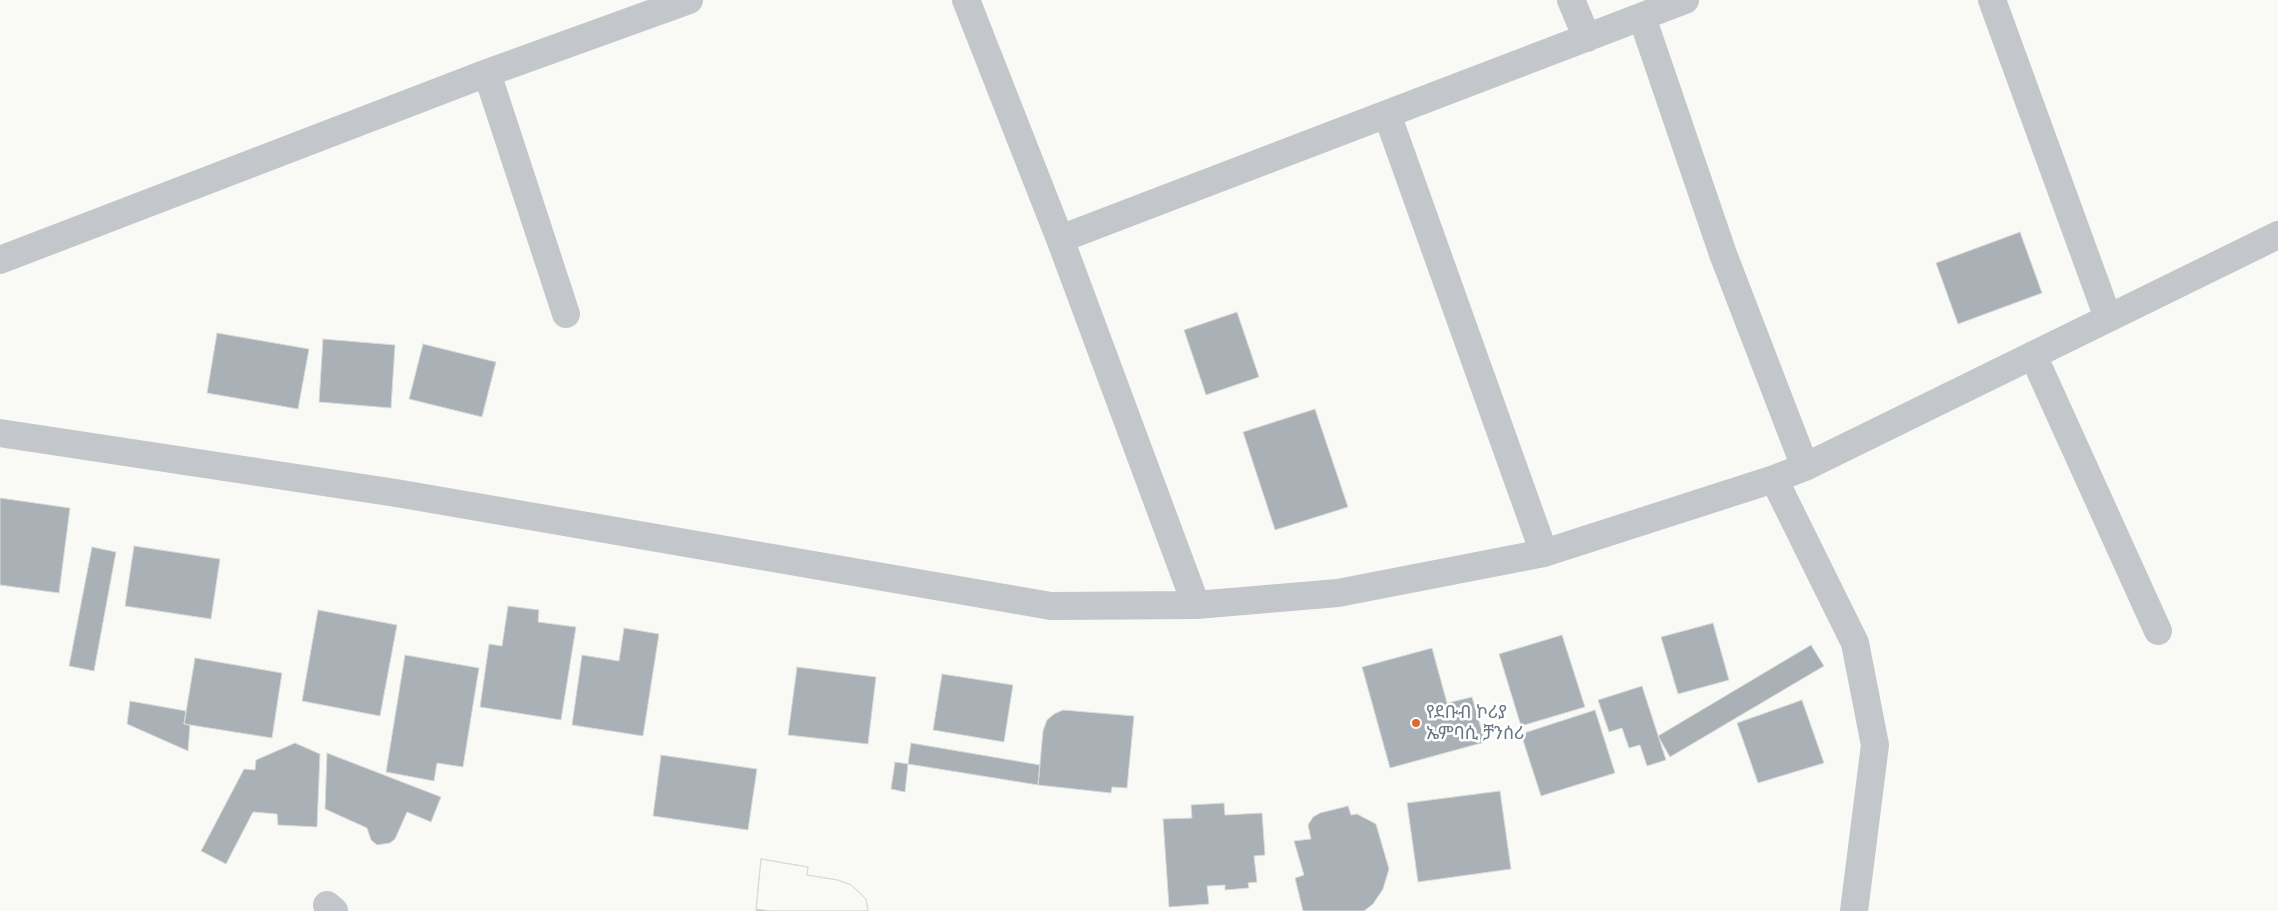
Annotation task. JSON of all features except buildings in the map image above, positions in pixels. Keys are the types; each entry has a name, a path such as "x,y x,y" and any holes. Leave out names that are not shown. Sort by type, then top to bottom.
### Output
{"street":[{"path":"0,260 487,73 689,0"},
{"path":"966,0 1060,239 1196,605"},
{"path":"1571,0 1587,38"},
{"path":"1060,239 1685,0"},
{"path":"1992,0 2108,318"},
{"path":"1642,17 1723,254 1805,467"},
{"path":"487,73 566,314"},
{"path":"1387,114 1544,553"},
{"path":"0,433 396,493 1051,606 1196,605 1338,593 1544,553 1774,479 1805,467 2278,235"},
{"path":"2033,355 2158,631"},
{"path":"1774,479 1855,643 1875,745 1854,911"}],"place":[{"name":"የደቡብ ኮሪያ ኤምባሲ ቻንሰሪ","path":"1416,723"}]}
